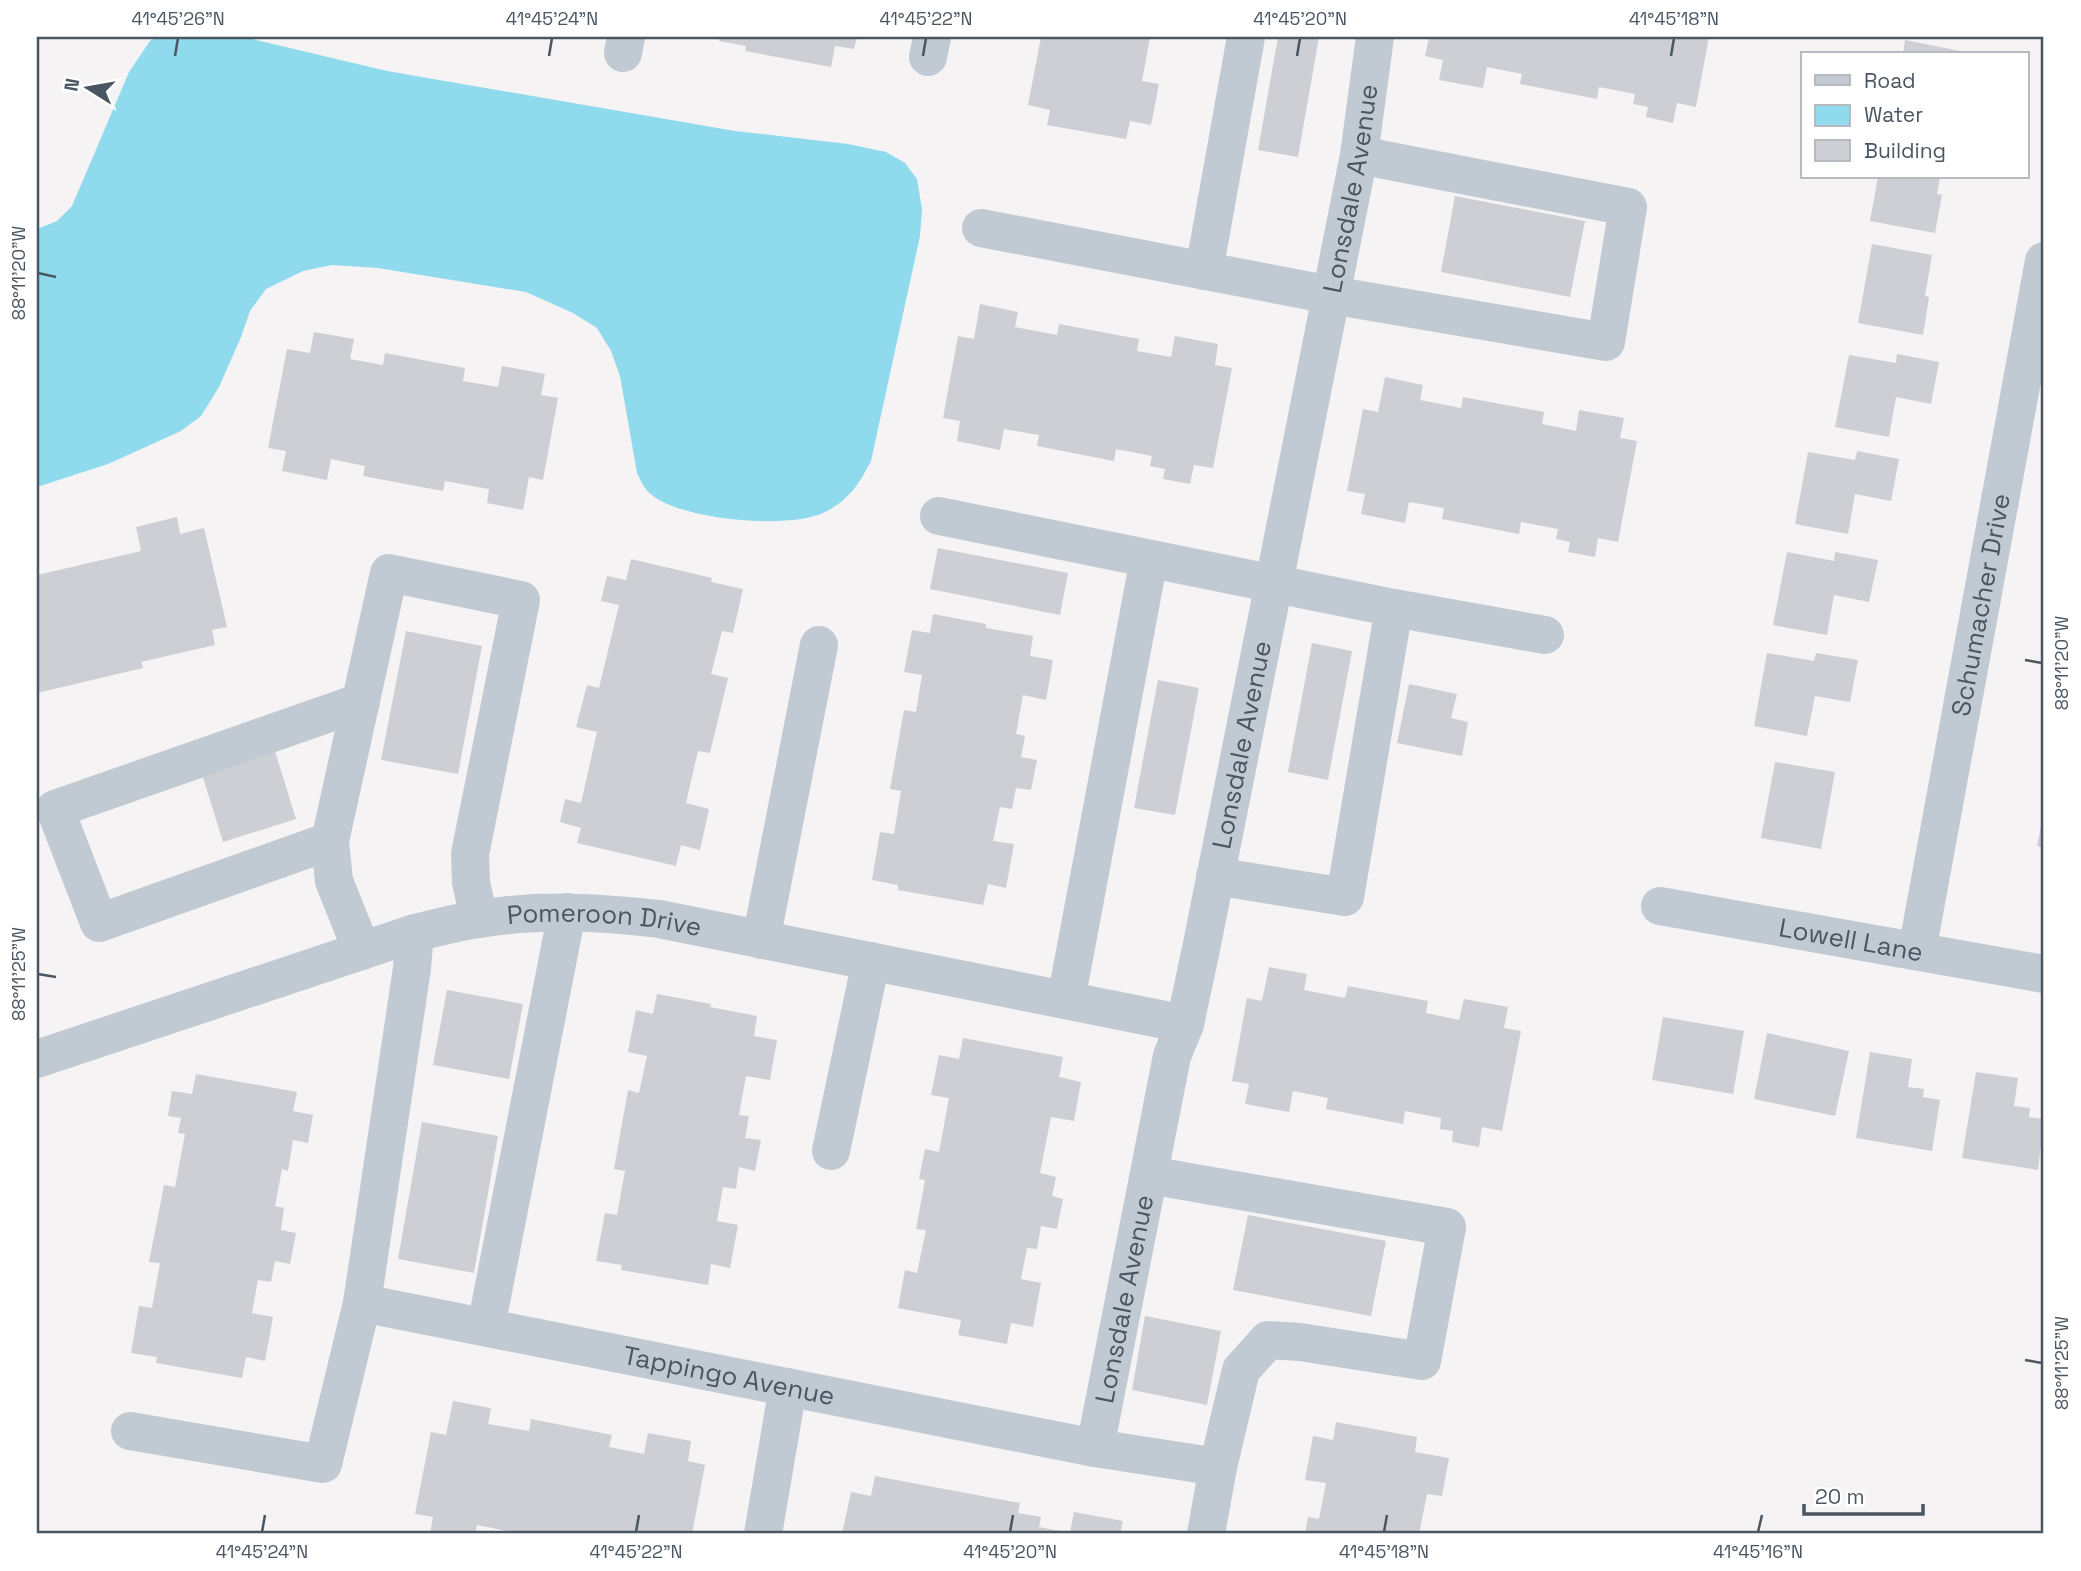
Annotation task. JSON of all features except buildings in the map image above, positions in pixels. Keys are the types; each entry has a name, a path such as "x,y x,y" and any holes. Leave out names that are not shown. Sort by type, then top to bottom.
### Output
{"street":[{"path":"1204,271 1246,37"},
{"name":"Lonsdale Avenue","path":"1096,1448 1172,1055 1185,1024 1275,583 1359,155 1376,37"},
{"path":"981,228 1331,295 1606,342 1628,207 1359,155"},
{"name":"Schumacher Drive","path":"1917,951 2044,261"},
{"path":"939,516 1394,608 1545,635"},
{"path":"1066,1000 1149,559"},
{"path":"362,951 334,881 330,841 389,573 521,600 470,854 471,883 479,919"},
{"path":"1215,876 1345,897 1394,608"},
{"path":"761,940 819,646"},
{"path":"330,841 99,923 55,810 360,702"},
{"name":"Lowell Lane","path":"1660,906 2044,974"},
{"name":"Pomeroon Drive","path":"37,1059 415,933 479,919 544,912 601,913 659,919 1185,1024"},
{"path":"486,1327 567,912"},
{"path":"130,1431 323,1464 362,1303 415,933"},
{"path":"831,1151 871,961"},
{"path":"1149,1175 1447,1227 1422,1361 1300,1342 1268,1340 1241,1370 1218,1467 1206,1534"},
{"name":"Tappingo Avenue","path":"362,1303 1096,1448 1218,1467"},
{"path":"762,1534 788,1387"}],"water":[{"path":"157,37 244,37 387,71 735,131 848,144 886,152 905,163 917,179 922,209 920,236 871,461 862,477 847,497 825,512 809,517 737,520 687,511 667,504 649,493 637,473 620,376 611,351 597,328 573,313 526,292 378,268 332,265 303,271 266,289 250,311 219,387 201,416 181,431 108,464 37,487 37,229 57,221 72,206 129,72 150,41"}]}
